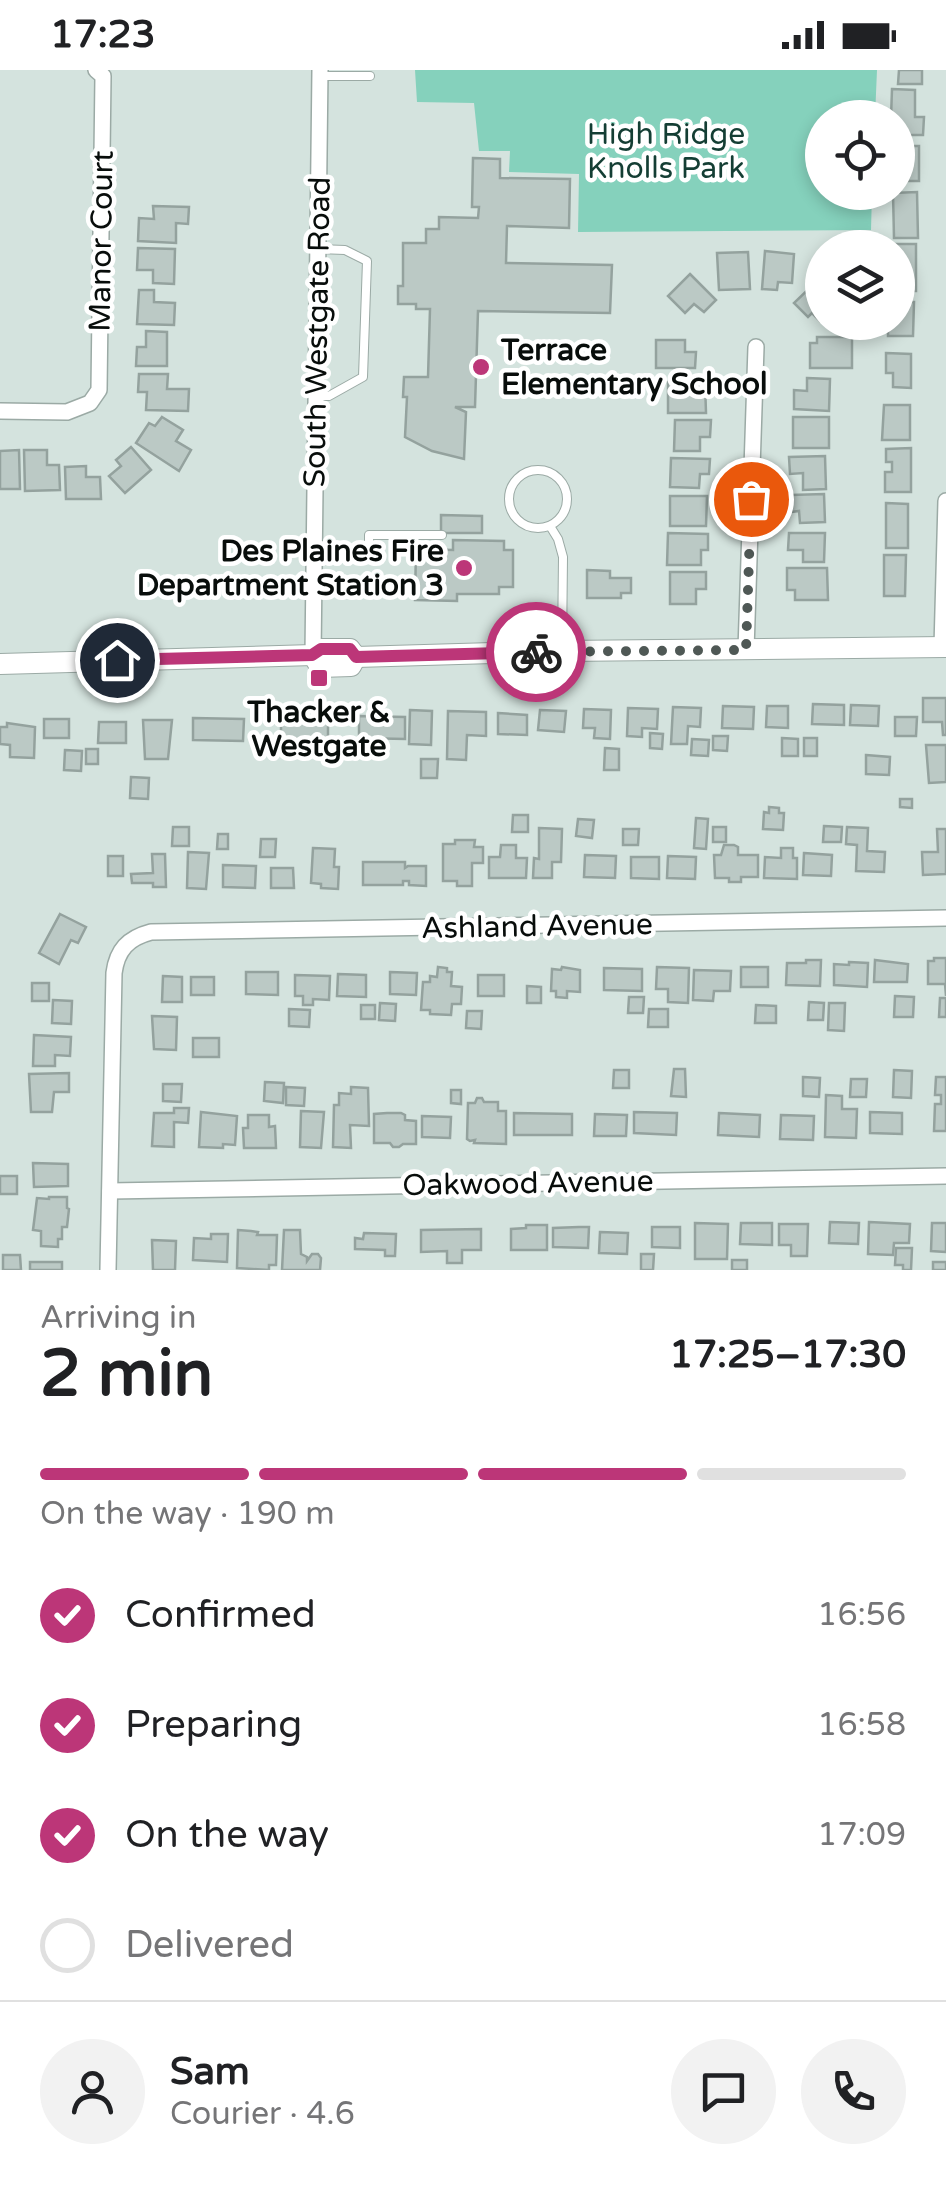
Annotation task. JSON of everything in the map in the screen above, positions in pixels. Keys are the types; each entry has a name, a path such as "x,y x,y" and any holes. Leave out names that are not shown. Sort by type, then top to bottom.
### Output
{"main road":[{"path":"0,664 312,655 321,649 350,649 356,657 945,647"}],"street":[{"name":"Manor Court","path":"0,412 68,412 90,403 98,390 99,73"},
{"name":"South Westgate Road","path":"312,655 320,73"},
{"path":"746,650 756,347"},
{"path":"945,647 946,501"},
{"name":"Ashland Avenue","path":"110,1191 114,973 118,954 130,941 150,932 946,918"},
{"name":"Oakwood Avenue","path":"110,1191 946,1176"},
{"path":"108,1270 110,1191"}],"lane":[{"path":"320,73 370,76"},
{"path":"316,396 328,396 363,377 367,260 345,250 318,250"},
{"path":"542,470 552,473 564,486 567,504 558,521 550,526 530,528 514,517 510,488 523,474 542,470"},
{"path":"550,526 564,557 562,652"},
{"path":"314,558 369,558 370,535 442,534"}],"green space":[{"name":"High Ridge Knolls Park","path":"415,70 877,70 876,100 805,100 805,210 872,210 871,230 578,232 579,174 509,172 510,151 479,151 474,103 417,102"}],"building":[{"path":"899,70 922,70 922,84 898,84"},
{"path":"892,89 915,90 915,100 892,100"},
{"path":"915,117 924,117 923,135 915,135"},
{"path":"915,146 919,146 919,181 915,181"},
{"path":"473,158 500,159 500,178 570,179 569,228 507,226 506,263 612,265 610,313 478,311 475,407 455,407 466,412 464,459 432,451 405,437 404,377 428,377 430,309 398,304 398,286 403,286 403,243 426,243 426,229 439,229 439,217 478,218 479,207 472,207"},
{"path":"915,192 918,238 915,230 894,230 893,210 915,210"},
{"path":"153,206 189,207 188,224 176,223 176,243 138,241 139,218 154,219"},
{"path":"138,248 175,249 174,284 153,283 153,270 137,270"},
{"path":"765,251 794,254 792,283 778,282 777,290 762,289"},
{"path":"748,252 750,289 719,290 717,253"},
{"path":"690,274 716,300 704,312 694,304 685,313 668,296"},
{"path":"139,290 154,290 154,302 175,303 174,325 137,324"},
{"path":"805,292 805,314 794,303"},
{"path":"146,331 167,332 167,366 136,366 137,347 146,347"},
{"path":"656,340 685,340 685,352 696,352 695,368 656,368"},
{"path":"852,340 852,368 810,368 810,343"},
{"path":"886,353 911,354 911,388 893,387 893,373 886,373"},
{"path":"139,374 168,374 167,389 189,389 188,411 146,410 147,392 138,392"},
{"path":"807,378 830,379 829,411 794,409 794,390 807,391"},
{"path":"668,382 705,382 706,413 668,413"},
{"path":"884,405 910,405 910,440 882,440"},
{"path":"162,417 183,430 176,441 191,450 179,471 136,443 149,423 155,426"},
{"path":"793,417 829,417 829,448 793,448"},
{"path":"675,420 711,420 710,437 700,437 700,451 674,451"},
{"path":"131,447 151,470 125,493 109,476 121,466 116,460"},
{"path":"911,448 911,492 885,492 885,472 892,472 892,462 886,462 886,449"},
{"path":"19,450 20,489 0,489 0,451"},
{"path":"24,450 47,450 47,465 59,465 60,490 25,491"},
{"path":"825,456 826,489 803,490 803,473 790,474 789,457"},
{"path":"671,458 710,459 709,474 700,474 699,488 670,487"},
{"path":"86,466 86,477 100,477 101,499 66,499 65,467"},
{"path":"824,494 825,522 800,523 799,511 791,512 791,495"},
{"path":"670,496 707,496 706,526 670,526"},
{"path":"886,503 908,504 908,548 886,548"},
{"path":"441,515 482,516 482,533 441,533"},
{"path":"668,533 708,534 708,550 701,550 701,565 667,565"},
{"path":"789,533 825,533 824,562 803,562 803,550 788,550"},
{"name":"Des Plaines Fire Department Station 3","path":"453,540 504,541 504,550 513,550 513,587 499,587 499,594 457,594 457,601 415,600 416,549 453,550"},
{"path":"884,555 906,555 905,596 884,596"},
{"path":"787,568 827,568 828,600 795,600 795,590 787,590"},
{"path":"587,570 610,571 610,578 631,578 631,593 621,593 621,598 587,598"},
{"path":"670,572 706,572 706,589 696,589 696,604 670,604"},
{"path":"923,698 946,698 946,735 942,722 923,722"},
{"path":"813,704 844,705 844,725 812,724"},
{"path":"851,705 879,706 878,726 850,725"},
{"path":"723,706 754,707 753,729 722,728"},
{"path":"767,706 788,706 788,728 766,727"},
{"path":"673,707 701,708 700,727 688,726 687,744 671,744"},
{"path":"628,708 658,709 657,729 642,728 642,737 627,736"},
{"path":"584,709 611,710 610,739 594,738 595,728 583,728"},
{"path":"410,710 432,711 431,745 409,744"},
{"path":"540,710 566,711 564,732 538,730"},
{"path":"448,711 486,712 486,736 467,735 466,760 447,759"},
{"path":"498,713 527,715 527,735 498,734"},
{"path":"281,715 328,720 328,739 281,739"},
{"path":"359,716 405,717 405,739 359,738"},
{"path":"895,717 917,717 916,736 895,736"},
{"path":"193,718 244,719 243,741 193,740"},
{"path":"44,719 69,719 69,738 44,738"},
{"path":"143,720 172,720 168,759 145,759"},
{"path":"99,722 126,722 126,743 98,743"},
{"path":"7,723 35,727 34,758 10,757 10,745 0,744 0,727 7,727"},
{"path":"650,733 663,734 662,749 650,748"},
{"path":"713,736 728,736 727,751 713,750"},
{"path":"782,738 798,739 798,756 782,756"},
{"path":"804,738 817,738 817,756 804,756"},
{"path":"692,739 709,740 708,756 691,755"},
{"path":"926,745 946,745 946,782 929,783"},
{"path":"605,748 619,749 619,770 604,770"},
{"path":"86,749 98,749 98,764 86,764"},
{"path":"65,750 82,751 81,771 64,770"},
{"path":"866,755 890,757 889,775 866,774"},
{"path":"421,759 438,759 437,778 421,778"},
{"path":"131,777 149,778 148,799 130,798"},
{"path":"900,799 912,799 912,808 900,807"},
{"path":"769,807 784,813 783,830 763,829 764,812 769,813"},
{"path":"513,815 528,815 528,832 512,832"},
{"path":"696,818 708,819 706,849 694,848"},
{"path":"578,819 594,820 592,838 576,836"},
{"path":"824,826 842,827 841,842 823,842"},
{"path":"173,827 189,827 189,846 172,846"},
{"path":"713,827 726,827 726,842 713,842"},
{"path":"847,827 868,828 867,851 885,852 884,872 856,871 857,845 846,844"},
{"path":"539,828 562,829 561,862 552,862 552,878 533,878 534,858 539,859"},
{"path":"623,829 639,829 638,845 623,845"},
{"path":"937,829 946,829 946,874 923,875 922,852 938,852"},
{"path":"218,834 228,834 228,849 217,849"},
{"path":"261,839 276,839 275,857 260,857"},
{"path":"455,840 475,840 474,847 483,847 483,863 472,863 472,886 443,881 443,844 455,844"},
{"path":"501,845 516,845 516,858 527,858 526,878 489,878 489,857 500,857"},
{"path":"724,845 738,847 738,855 758,855 758,877 741,877 741,882 715,878 714,855 721,855"},
{"path":"313,848 335,849 338,889 311,883"},
{"path":"781,848 793,848 797,879 764,878 765,857 781,858"},
{"path":"188,852 209,853 206,889 187,888"},
{"path":"804,853 832,855 831,876 803,875"},
{"path":"152,854 165,854 166,887 132,883 131,874 153,873"},
{"path":"585,855 616,856 615,878 584,877"},
{"path":"108,856 123,856 123,876 108,876"},
{"path":"668,856 696,857 695,879 667,878"},
{"path":"631,857 659,857 659,879 631,878"},
{"path":"363,862 405,862 405,868 426,866 426,886 409,885 409,881 403,881 403,885 363,885"},
{"path":"223,865 256,866 255,888 223,887"},
{"path":"271,868 293,868 294,888 271,888"},
{"path":"60,914 86,927 78,943 71,940 59,964 39,953"},
{"path":"946,958 946,996 945,984 928,984 928,961"},
{"path":"821,960 820,986 786,985 787,963"},
{"path":"875,960 908,964 907,982 874,982"},
{"path":"868,963 867,987 834,985 834,964"},
{"path":"438,967 452,972 451,986 462,987 461,1004 452,1004 451,1015 421,1010 423,982 430,982 430,976 437,977"},
{"path":"657,967 689,968 688,1003 668,1002 668,989 656,989"},
{"path":"741,967 768,967 768,987 741,987"},
{"path":"604,968 642,969 642,991 604,990"},
{"path":"552,969 580,970 580,992 567,991 567,998 556,997 556,991 551,991"},
{"path":"694,970 731,971 730,991 714,991 713,1001 693,1000"},
{"path":"246,972 278,972 278,995 246,994"},
{"path":"390,972 417,973 416,995 390,994"},
{"path":"338,974 366,975 366,997 337,996"},
{"path":"295,975 330,976 329,1000 313,999 313,1005 303,1005 303,996 295,996"},
{"path":"478,975 504,975 504,996 478,996"},
{"path":"163,976 182,977 182,1002 162,1002"},
{"path":"191,977 214,977 214,995 191,995"},
{"path":"32,983 49,983 49,1001 32,1001"},
{"path":"527,986 541,987 541,1003 527,1003"},
{"path":"895,996 914,997 913,1017 894,1017"},
{"path":"629,997 644,997 643,1013 628,1013"},
{"path":"940,998 946,998 946,1017 939,1017"},
{"path":"53,1000 72,1001 71,1024 52,1023"},
{"path":"809,1002 824,1003 823,1020 808,1020"},
{"path":"380,1003 396,1004 395,1021 379,1020"},
{"path":"829,1003 845,1003 844,1031 828,1030"},
{"path":"361,1005 375,1005 375,1019 361,1019"},
{"path":"756,1005 776,1006 776,1023 755,1023"},
{"path":"289,1009 310,1010 309,1027 289,1026"},
{"path":"649,1009 668,1009 668,1027 648,1027"},
{"path":"467,1011 482,1011 481,1029 466,1028"},
{"path":"152,1016 177,1017 176,1050 154,1049"},
{"path":"34,1035 71,1037 70,1056 55,1055 55,1066 33,1066"},
{"path":"193,1038 219,1038 219,1057 193,1057"},
{"path":"674,1069 685,1069 686,1097 671,1096"},
{"path":"614,1070 629,1070 629,1088 613,1088"},
{"path":"894,1070 912,1071 911,1098 893,1097"},
{"path":"69,1073 69,1092 54,1092 52,1112 31,1112 29,1074"},
{"path":"803,1077 820,1078 819,1097 803,1096"},
{"path":"936,1077 946,1077 946,1131 934,1131 935,1104 941,1104 941,1095 935,1095"},
{"path":"851,1079 867,1079 866,1097 850,1097"},
{"path":"265,1082 284,1083 283,1103 264,1101"},
{"path":"163,1084 182,1084 181,1102 163,1101"},
{"path":"286,1087 305,1088 304,1106 286,1105"},
{"path":"351,1087 368,1088 369,1126 350,1125 351,1148 333,1147 334,1105 339,1105 339,1093 351,1094"},
{"path":"451,1090 461,1090 461,1104 451,1103"},
{"path":"826,1095 842,1096 842,1109 857,1109 856,1138 825,1137"},
{"path":"477,1098 498,1102 498,1111 506,1111 506,1144 474,1143 475,1140 467,1139 468,1103 475,1103"},
{"path":"174,1108 189,1108 188,1123 174,1122 174,1147 152,1146 154,1113 174,1113"},
{"path":"301,1111 324,1112 321,1148 300,1147"},
{"path":"201,1112 237,1116 235,1145 199,1147"},
{"path":"634,1112 677,1113 676,1135 634,1133"},
{"path":"870,1112 902,1113 902,1134 870,1133"},
{"path":"401,1113 405,1120 416,1121 416,1144 393,1147 390,1143 374,1143 374,1114"},
{"path":"514,1113 572,1114 572,1135 514,1135"},
{"path":"719,1113 760,1115 759,1137 718,1135"},
{"path":"595,1114 627,1115 626,1136 594,1136"},
{"path":"248,1115 269,1115 269,1127 275,1126 276,1148 244,1148 243,1128 248,1128"},
{"path":"781,1115 814,1116 813,1140 780,1139"},
{"path":"422,1116 451,1117 450,1138 422,1137"},
{"path":"33,1163 68,1164 68,1186 34,1187"},
{"path":"0,1176 17,1176 17,1194 0,1194"},
{"path":"67,1197 67,1227 62,1227 58,1247 41,1246 41,1231 33,1230 37,1198"},
{"path":"830,1222 859,1223 858,1244 829,1243"},
{"path":"869,1222 910,1224 909,1243 894,1243 893,1255 868,1254"},
{"path":"695,1223 728,1224 727,1259 695,1259"},
{"path":"741,1223 772,1223 772,1245 740,1244"},
{"path":"932,1223 946,1223 946,1252 931,1251"},
{"path":"779,1224 808,1224 807,1256 791,1256 791,1245 779,1245"},
{"path":"547,1225 547,1250 511,1250 511,1229"},
{"path":"589,1227 588,1248 553,1247 553,1228"},
{"path":"652,1227 680,1227 680,1248 652,1247"},
{"path":"481,1229 481,1250 462,1250 462,1263 447,1263 447,1251 421,1252 421,1230"},
{"path":"238,1230 277,1235 276,1265 269,1265 269,1270 237,1268"},
{"path":"284,1230 300,1230 301,1254 307,1261 312,1254 318,1254 320,1270 282,1270"},
{"path":"600,1232 628,1233 627,1254 599,1253"},
{"path":"364,1233 396,1234 395,1256 385,1256 385,1250 355,1249 355,1238 363,1239"},
{"path":"211,1234 228,1234 227,1262 193,1260 194,1238 211,1239"},
{"path":"152,1240 176,1241 175,1270 153,1270"},
{"path":"896,1248 912,1248 911,1270 895,1265"},
{"path":"641,1254 654,1254 653,1270 641,1270"},
{"path":"3,1255 20,1255 21,1270 3,1270"},
{"path":"732,1260 747,1260 747,1270 732,1270"},
{"path":"30,1262 62,1262 62,1270 30,1270"},
{"path":"933,1262 946,1262 946,1270 933,1270"}],"way so far":[{"path":"536,652 746,650 751,499"}],"place":[{"name":"Terrace Elementary School","path":"481,367"},
{"name":"Des Plaines Fire Department Station 3","path":"464,568"},
{"name":"Thacker & Westgate","path":"319,678"}],"route":[{"path":"117,660 312,655 321,649 350,649 356,657 536,652"}]}
